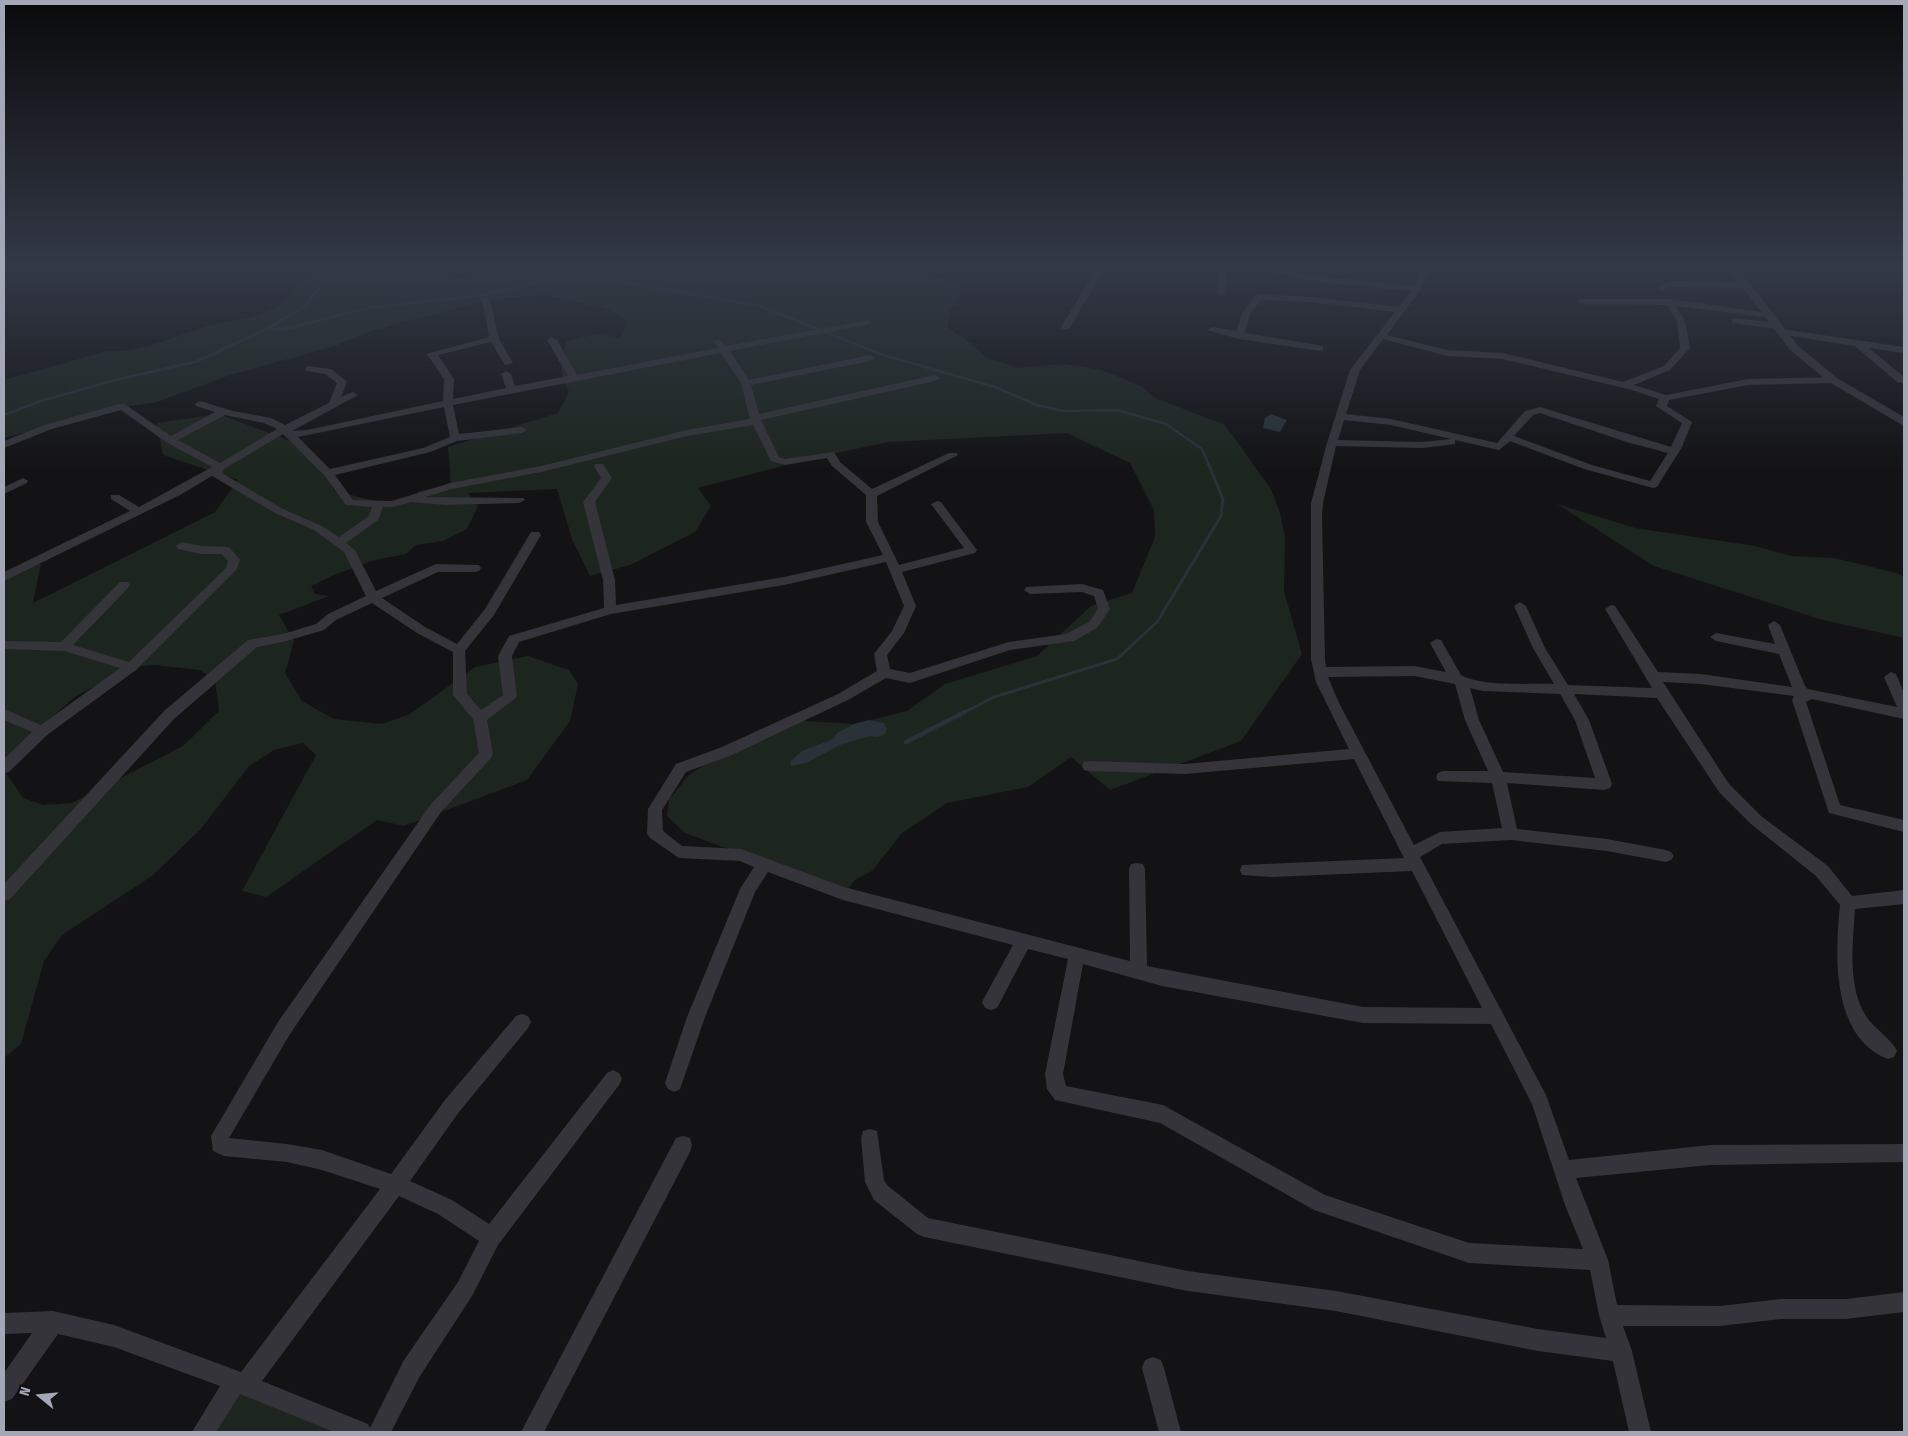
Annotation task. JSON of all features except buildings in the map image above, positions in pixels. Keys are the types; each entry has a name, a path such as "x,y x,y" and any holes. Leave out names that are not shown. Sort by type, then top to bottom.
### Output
{"street":[{"path":"287,431 307,433 720,346 782,337"},
{"path":"1245,337 1320,348"},
{"path":"1380,337 1355,370 1332,443 1317,503 1317,612 1321,672 1329,696 1412,859 1540,1101 1575,1205 1598,1260 1609,1315 1621,1352 1640,1432"},
{"path":"1385,337 1447,353 1515,359 1625,385 1665,398 1748,382 1833,380"},
{"path":"1625,385 1666,368 1685,348 1683,337"},
{"path":"1785,337 1791,346 1833,380 1904,422"},
{"path":"1821,337 1904,350"},
{"path":"455,438 448,403 449,379 432,354 494,339 508,363"},
{"path":"552,340 574,378"},
{"path":"1858,344 1900,380 1904,380"},
{"path":"720,346 729,355 746,383 756,419 778,460 784,462 813,459 830,454 836,464 871,494 872,522 890,557 910,606 898,633 880,654 884,673"},
{"path":"746,383 870,358"},
{"path":"309,369 328,371 342,382 333,405"},
{"path":"506,374 511,390"},
{"path":"200,404 242,416 260,417 287,431 328,473 350,504 393,504 450,486 541,469 687,433 935,378"},
{"path":"4,576 176,494 220,467 352,396"},
{"path":"1508,437 1588,467 1653,485 1683,438 1687,422 1661,406 1665,398"},
{"path":"4,445 48,427 124,406 170,440 220,467"},
{"path":"1340,416 1391,422 1498,448 1529,413 1540,410 1634,441 1673,451"},
{"path":"170,440 225,411"},
{"path":"328,473 426,450 455,438 522,430"},
{"path":"1332,443 1422,445 1451,442"},
{"path":"871,494 953,455"},
{"path":"600,466 607,478 589,502 609,580 610,610"},
{"path":"220,467 216,474 279,511 318,528 349,550 373,598 420,630 459,650"},
{"path":"4,491 23,481"},
{"path":"115,497 138,511"},
{"path":"407,500 446,502 519,500"},
{"path":"338,543 374,518 379,504"},
{"path":"894,570 971,550 937,504"},
{"path":"491,1238 448,1207 394,1185 322,1160 287,1153 224,1147 219,1140 284,1028 341,948 379,890 436,808 486,754 480,718 460,695 459,650 490,612 535,535"},
{"path":"4,768 42,732 131,667 232,568 234,560 225,550 201,550 182,546"},
{"path":"480,718 510,697 505,656 514,639 610,610 784,580 890,557"},
{"path":"4,894 169,715 253,643 283,638 320,627 332,617 436,568 475,568"},
{"path":"64,647 124,585"},
{"path":"1030,590 1082,588 1099,593 1104,609 1093,625 1069,638 1008,646 910,678 884,673 843,697 727,751 681,768 655,809 655,834 679,852 740,855 843,893 1162,978 1363,1015 1496,1016"},
{"path":"1443,778 1498,777 1605,784 1586,736 1582,720 1562,690 1539,648 1520,606"},
{"path":"1611,609 1654,677 1661,693 1724,788 1756,820 1822,871 1848,903 1843,955 1845,982 1857,1019 1874,1040 1888,1051"},
{"path":"1774,626 1799,688 1806,694"},
{"path":"1716,637 1783,650"},
{"path":"1436,643 1458,680 1472,720 1498,777 1511,834"},
{"path":"4,645 64,647 131,667"},
{"path":"1321,672 1414,672 1483,686 1661,693"},
{"path":"1654,677 1701,679 1806,694 1904,714"},
{"path":"1891,677 1904,709"},
{"path":"1806,694 1799,700 1834,808 1904,826"},
{"path":"4,714 42,732"},
{"path":"1089,766 1185,769 1358,753"},
{"path":"1248,870 1272,871 1412,859 1440,838 1511,834 1607,845 1666,856"},
{"path":"674,1083 696,1017 748,890 764,864"},
{"path":"1137,869 1139,971"},
{"path":"1848,903 1904,897"},
{"path":"991,1002 1024,940"},
{"path":"1077,954 1054,1074 1056,1089 1061,1094 1163,1114 1321,1203 1469,1252 1598,1260"},
{"path":"203,1432 394,1185 452,1106 522,1022"},
{"path":"379,1432 412,1368 465,1289 491,1238 613,1079"},
{"path":"870,1138 875,1182 881,1193 924,1227 1188,1281 1336,1301 1520,1337 1621,1352"},
{"path":"532,1432 683,1145"},
{"path":"1563,1170 1710,1156 1904,1153"},
{"path":"1609,1315 1720,1316 1781,1309 1846,1309 1904,1302"},
{"path":"4,1391 52,1322"},
{"path":"4,1324 52,1322 114,1336 240,1383 360,1432"},
{"path":"1153,1368 1170,1432"}],"shaded area":[{"path":"176,337 356,337 338,345 230,375 157,402 117,408 4,438 4,380 108,351 134,349"},
{"path":"584,337 962,337 987,358 1019,368 1064,364 1102,370 1143,387 1153,397 1225,425 1271,489 1280,513 1285,537 1284,591 1302,654 1241,741 1110,790 1071,757 1028,787 947,803 902,833 872,871 856,879 845,892 685,833 667,816 669,799 689,775 727,751 791,720 854,724 907,711 945,684 1037,656 1091,606 1132,593 1155,537 1154,510 1130,463 1067,433 888,442 813,458 698,488 711,506 695,532 630,565 590,576 572,539 557,489 468,493 478,506 467,529 443,541 416,545 406,554 375,560 336,574 311,586 315,594 329,596 279,615 294,641 285,673 302,701 334,719 382,724 410,714 475,667 528,656 569,670 578,684 570,721 527,780 404,826 377,820 266,897 242,891 316,755 303,743 274,750 249,766 200,830 152,876 62,935 44,961 21,1044 4,1058 4,770 4,573 41,563 33,603 215,512 238,480 163,455 157,423 218,414 299,444 323,472 335,491 396,506 410,501 419,491 451,486 448,447 558,413 569,392 561,371 566,341","holes":["155,665 200,670 215,680 219,711 183,746 72,803 43,805 23,798 4,770 13,751 76,696 131,667"]},
{"path":"1271,414 1287,420 1280,432 1263,428 1265,418"},
{"path":"1557,504 1635,528 1755,546 1791,556 1834,558 1897,573 1904,577 1904,638 1823,620 1654,566"},
{"path":"869,720 884,723 887,728 885,734 878,737 870,736 840,745 806,763 791,766 791,761 802,751 833,739 837,733 854,724"},
{"path":"236,1381 360,1432 203,1432"}],"waterway":[{"path":"4,415 41,401 119,379 195,362 250,337"},
{"path":"838,337 883,355 995,387 1037,405 1063,411 1117,410 1166,424 1202,449 1209,465"},
{"path":"963,713 994,697 1117,659 1157,622 1221,516 1223,499 1208,463"},
{"path":"906,742 965,712"}]}
